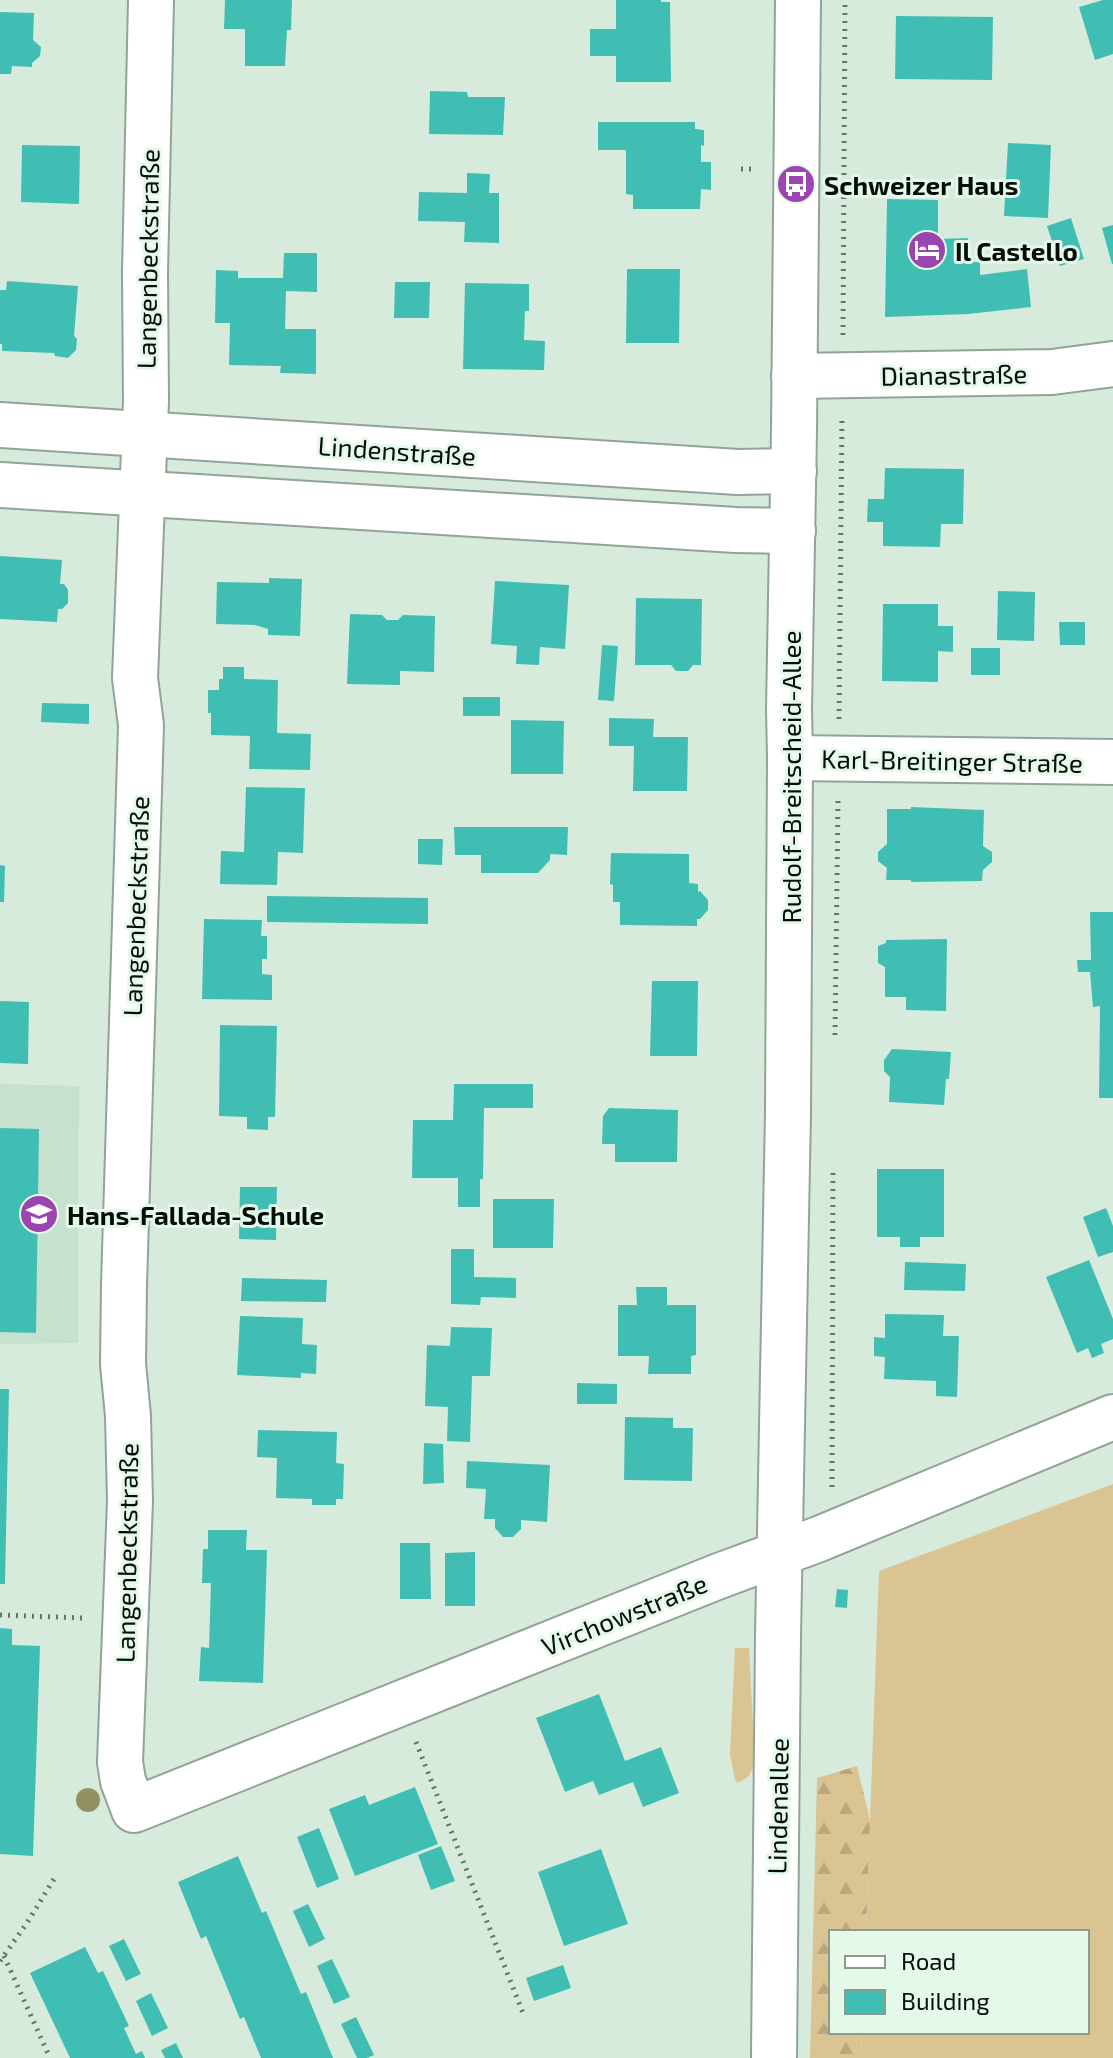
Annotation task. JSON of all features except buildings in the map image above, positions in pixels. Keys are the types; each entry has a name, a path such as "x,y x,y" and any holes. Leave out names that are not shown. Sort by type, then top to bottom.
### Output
{"street":[{"name":"Langenbeckstraße","path":"134,1810 123,1781 120,1762 130,1501 123,1364 141,725 135,678 145,434 151,0"},
{"name":"Rudolf-Breitscheid-Allee","path":"779,1555 788,1112 789,709 798,0"},
{"name":"Dianastraße","path":"794,376 1052,372 1113,364"},
{"name":"Lindenstraße","path":"0,425 738,472 794,471"},
{"path":"0,485 793,531"},
{"name":"Karl-Breitinger Straße","path":"790,758 1113,762"},
{"name":"Virchowstraße","path":"134,1810 719,1576 779,1555 1113,1417"},
{"name":"Lindenallee","path":"774,2058 779,1555"}],"path":[{"path":"0,1615 127,1620"},
{"path":"402,1703 523,2013"},
{"path":"50,2058 2,1958 57,1874"}],"shaded area":[{"name":"Hans-Fallada-Schule","path":"0,1084 79,1086 78,1343 0,1344"}],"green space":[{"path":"1113,1484 1113,2058 861,2058 862,2034 1089,2034 1089,1930 866,1930 879,1571"},
{"path":"735,1648 749,1648 755,1764 749,1776 738,1783 730,1754"},
{"path":"857,1766 870,1820 866,1930 829,1930 829,2034 862,2034 861,2058 810,2058 817,1778"}],"place":[{"name":"Schweizer Haus","path":"796,184"},
{"name":"Il Castello","path":"927,250"},
{"name":"Hans-Fallada-Schule","path":"39,1214"}]}
